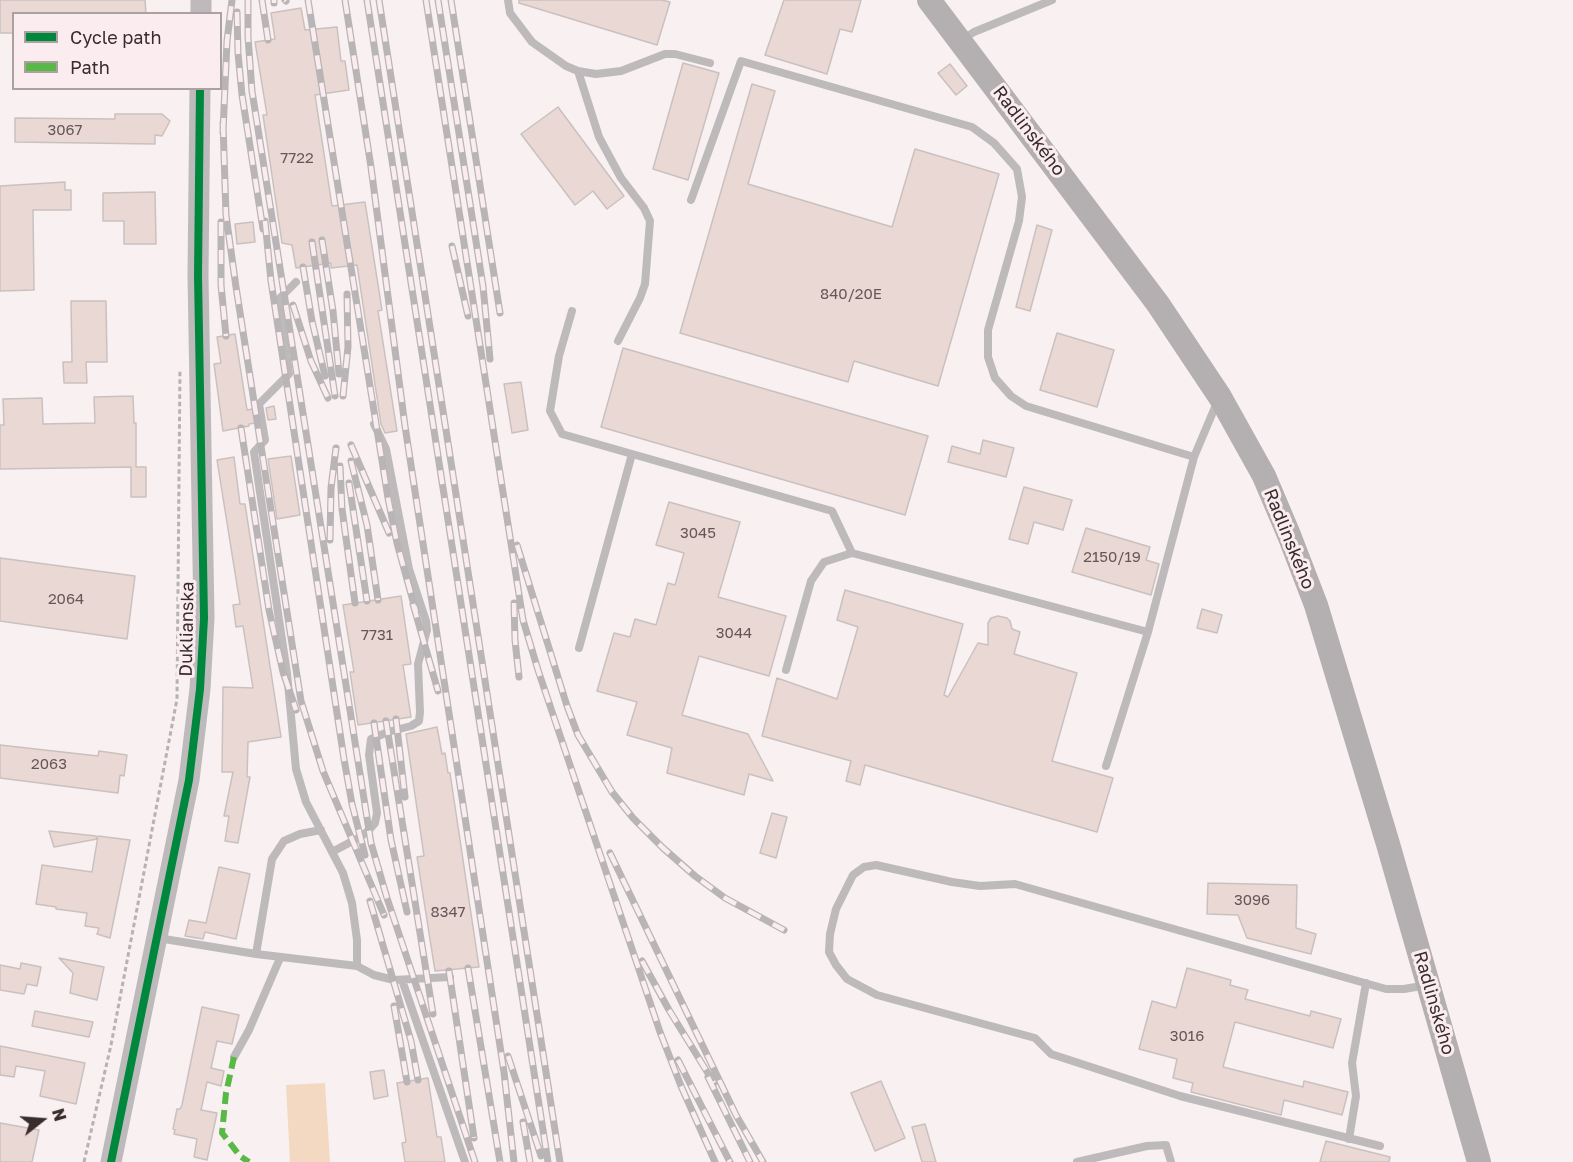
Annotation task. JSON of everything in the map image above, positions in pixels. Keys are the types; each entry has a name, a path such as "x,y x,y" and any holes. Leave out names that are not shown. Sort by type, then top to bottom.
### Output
{"main road":[{"name":"Radlinského","path":"929,0 1158,304 1220,397 1276,502 1316,605 1479,1162"}],"street":[{"name":"Duklianska","path":"111,1162 189,780 197,725 204,618 198,275 200,90"}],"lane":[{"path":"508,0 510,13 532,42 578,71 596,74 621,71 665,54 675,54 710,63"},
{"path":"960,41 974,32 1052,0"},
{"path":"691,200 741,61 972,127 994,143 1017,169 1022,197 1019,220 988,330 988,357 995,378 1011,396 1026,406 1194,458"},
{"path":"578,71 599,137 621,178 644,208 650,221 645,284 618,341"},
{"path":"296,282 279,299 289,374 259,404 265,440 254,452 289,684 296,769 306,802 343,873 352,903 357,940 357,966"},
{"path":"572,312 559,356 550,411 562,434 832,511 852,553"},
{"path":"1106,766 1148,632 1194,458 1220,397"},
{"path":"332,852 360,837 375,823 377,813 369,755 371,740 387,732 411,726 419,720 420,712 418,664 427,630 426,621 409,569 386,449 374,423"},
{"path":"579,648 633,454"},
{"path":"786,670 811,581 824,562 852,553 1148,632"},
{"path":"256,954 272,859 284,841 300,834 321,830"},
{"path":"1380,1146 1180,1096 1051,1054 1035,1038 877,995 847,979 829,952 830,934 836,909 853,875 864,867 876,865 980,886 1015,884 1386,989 1428,985"},
{"path":"157,938 256,954 357,966 374,975 402,980 450,976"},
{"path":"234,1057 254,1019 280,957"},
{"path":"402,980 465,1162"},
{"path":"1349,1139 1356,1096 1352,1063 1366,983"},
{"path":"1077,1162 1147,1146 1166,1145 1171,1162"}],"path":[{"path":"84,1162 111,1045 177,699 180,360"}],"shaded area":[{"path":"325,1083 330,1162 290,1162 286,1085"}],"building":[{"path":"0,0 145,0 146,12 12,12 12,33 0,33"},
{"path":"519,0 662,0 670,2 657,45 519,3"},
{"path":"784,0 861,0 852,32 840,29 827,74 765,55"},
{"path":"301,8 305,30 337,27 341,61 345,61 349,90 315,95 332,206 365,202 382,310 378,311 397,431 385,433 381,424 357,265 331,268 331,263 296,268 292,245 282,243 263,115 267,115 255,42 275,39 271,13"},
{"path":"683,63 719,73 688,180 653,169"},
{"path":"950,64 967,86 956,95 938,73"},
{"path":"752,84 775,91 748,184 892,227 915,149 999,174 938,386 854,361 848,382 680,333"},
{"path":"558,107 624,196 607,209 593,191 575,205 521,134"},
{"path":"115,114 162,114 170,121 162,136 155,135 155,144 15,142 15,118 115,119"},
{"path":"65,182 65,190 71,190 71,210 33,210 34,290 0,291 0,186"},
{"path":"155,192 156,244 124,244 124,221 103,221 103,193"},
{"path":"253,222 255,242 237,244 235,224"},
{"path":"1037,225 1052,230 1030,311 1016,307"},
{"path":"71,301 106,301 107,362 86,362 87,383 64,383 63,362 72,362"},
{"path":"1057,333 1114,350 1097,407 1040,390"},
{"path":"235,334 247,410 253,409 256,423 223,431 214,364 221,363 217,337"},
{"path":"623,348 928,436 905,515 601,427"},
{"path":"521,382 528,430 512,433 504,384"},
{"path":"133,396 134,423 136,423 136,467 146,467 146,497 131,497 131,467 0,469 0,425 4,425 3,399 42,398 43,424 95,423 94,397"},
{"path":"274,406 276,419 268,420 266,408"},
{"path":"983,440 1014,448 1006,477 948,462 952,446 980,454"},
{"path":"291,456 300,515 277,519 268,459"},
{"path":"234,457 240,504 245,504 281,737 248,742 247,777 250,777 238,843 225,841 229,816 224,816 233,772 222,772 223,687 253,688 243,626 236,627 233,605 240,604 217,460"},
{"path":"1024,487 1072,500 1063,530 1034,522 1028,544 1009,539"},
{"path":"669,502 740,522 718,597 786,616 769,676 699,656 682,715 748,734 773,781 749,774 744,795 667,773 672,748 627,735 637,702 597,691 614,633 630,637 635,619 656,625 668,583 675,585 684,553 656,545"},
{"path":"1086,528 1150,547 1146,560 1159,564 1151,595 1072,572"},
{"path":"0,558 135,576 127,639 0,621"},
{"path":"845,590 963,624 944,695 948,697 978,643 988,645 988,623 991,618 998,616 1007,618 1012,629 1020,632 1014,654 1077,673 1052,761 1113,778 1097,832 865,765 860,785 846,781 851,761 762,736 777,678 837,699 858,627 837,620"},
{"path":"401,596 411,664 403,665 411,717 358,725 350,672 354,672 343,605"},
{"path":"1202,609 1222,615 1217,633 1197,628"},
{"path":"437,727 442,754 445,753 448,773 450,773 479,967 435,971 417,857 424,856 406,734"},
{"path":"0,745 98,756 99,751 127,755 124,776 120,775 118,793 0,778"},
{"path":"772,813 787,817 776,858 760,853"},
{"path":"49,831 96,836 97,839 54,847"},
{"path":"98,836 130,840 110,938 97,934 99,928 85,926 87,913 36,904 42,865 92,872"},
{"path":"219,867 250,874 236,939 205,932 203,939 185,936 189,920 206,923"},
{"path":"1208,883 1297,885 1296,928 1316,934 1311,954 1247,938 1238,915 1207,914"},
{"path":"59,958 104,967 97,1000 70,993 73,973"},
{"path":"21,963 41,967 37,986 27,984 24,994 0,990 0,965 20,969"},
{"path":"1187,968 1231,980 1230,985 1248,990 1245,999 1310,1016 1311,1011 1341,1019 1333,1048 1235,1022 1223,1067 1303,1087 1304,1081 1348,1092 1342,1115 1284,1100 1281,1115 1191,1092 1193,1083 1173,1078 1177,1059 1139,1049 1152,1001 1176,1008"},
{"path":"202,1007 239,1015 232,1044 217,1041 211,1068 224,1071 221,1086 207,1082 201,1110 217,1113 207,1160 194,1157 197,1139 174,1134 173,1129 177,1109 180,1109 182,1105"},
{"path":"35,1011 93,1022 89,1037 32,1026"},
{"path":"0,1046 85,1063 76,1104 40,1096 45,1071 16,1066 14,1077 0,1075"},
{"path":"384,1070 388,1096 374,1099 370,1072"},
{"path":"428,1078 437,1137 441,1137 445,1162 405,1162 402,1143 406,1142 397,1083"},
{"path":"881,1081 905,1138 875,1151 851,1093"},
{"path":"0,1123 39,1130 32,1162 0,1162"},
{"path":"925,1124 936,1162 922,1162 912,1127"},
{"path":"1326,1141 1390,1157 1389,1162 1320,1162"}],"railway":[{"path":"223,132 227,41 232,0"},
{"path":"248,0 252,91 371,843 387,898 475,1162"},
{"path":"262,0 268,40"},
{"path":"308,0 388,498 397,543 416,612"},
{"path":"345,0 371,167 405,426 504,1072 514,1162"},
{"path":"367,0 548,1162"},
{"path":"379,0 560,1162"},
{"path":"426,0 523,620 660,1032 715,1162"},
{"path":"438,0 483,286 490,359"},
{"path":"451,0 500,313"},
{"path":"237,12 242,95 263,229"},
{"path":"223,123 226,215 301,701 323,771 384,915"},
{"path":"265,221 271,281 344,759 352,804 365,855"},
{"path":"221,222 221,285 226,336"},
{"path":"322,240 333,311 339,374"},
{"path":"312,242 335,396"},
{"path":"452,246 468,316"},
{"path":"303,267 312,321 325,376"},
{"path":"343,396 348,347 347,294"},
{"path":"293,305 311,361 328,398"},
{"path":"241,428 269,610 283,672 296,710"},
{"path":"351,445 389,533"},
{"path":"330,540 331,488 336,448"},
{"path":"351,461 367,525 378,600"},
{"path":"340,466 342,509 355,603"},
{"path":"349,483 367,601"},
{"path":"517,545 578,735 612,792 633,818 695,876 725,898 784,930"},
{"path":"514,603 519,677"},
{"path":"413,604 438,691"},
{"path":"396,719 405,797"},
{"path":"386,721 433,1014"},
{"path":"374,723 391,840 407,912"},
{"path":"610,853 736,1115 763,1162"},
{"path":"370,901 411,1041 418,1080"},
{"path":"642,961 714,1083"},
{"path":"468,968 500,1162"},
{"path":"449,971 474,1138"},
{"path":"394,1006 407,1082"},
{"path":"508,1056 541,1156"},
{"path":"678,1060 730,1162"},
{"path":"708,1077 750,1162"},
{"path":"523,1122 530,1162"}],"marked path":[{"path":"234,1057 226,1093 222,1133 240,1156 249,1162"}],"cycle path":[{"path":"111,1162 189,780 200,689 204,618 198,275 200,90"}]}
